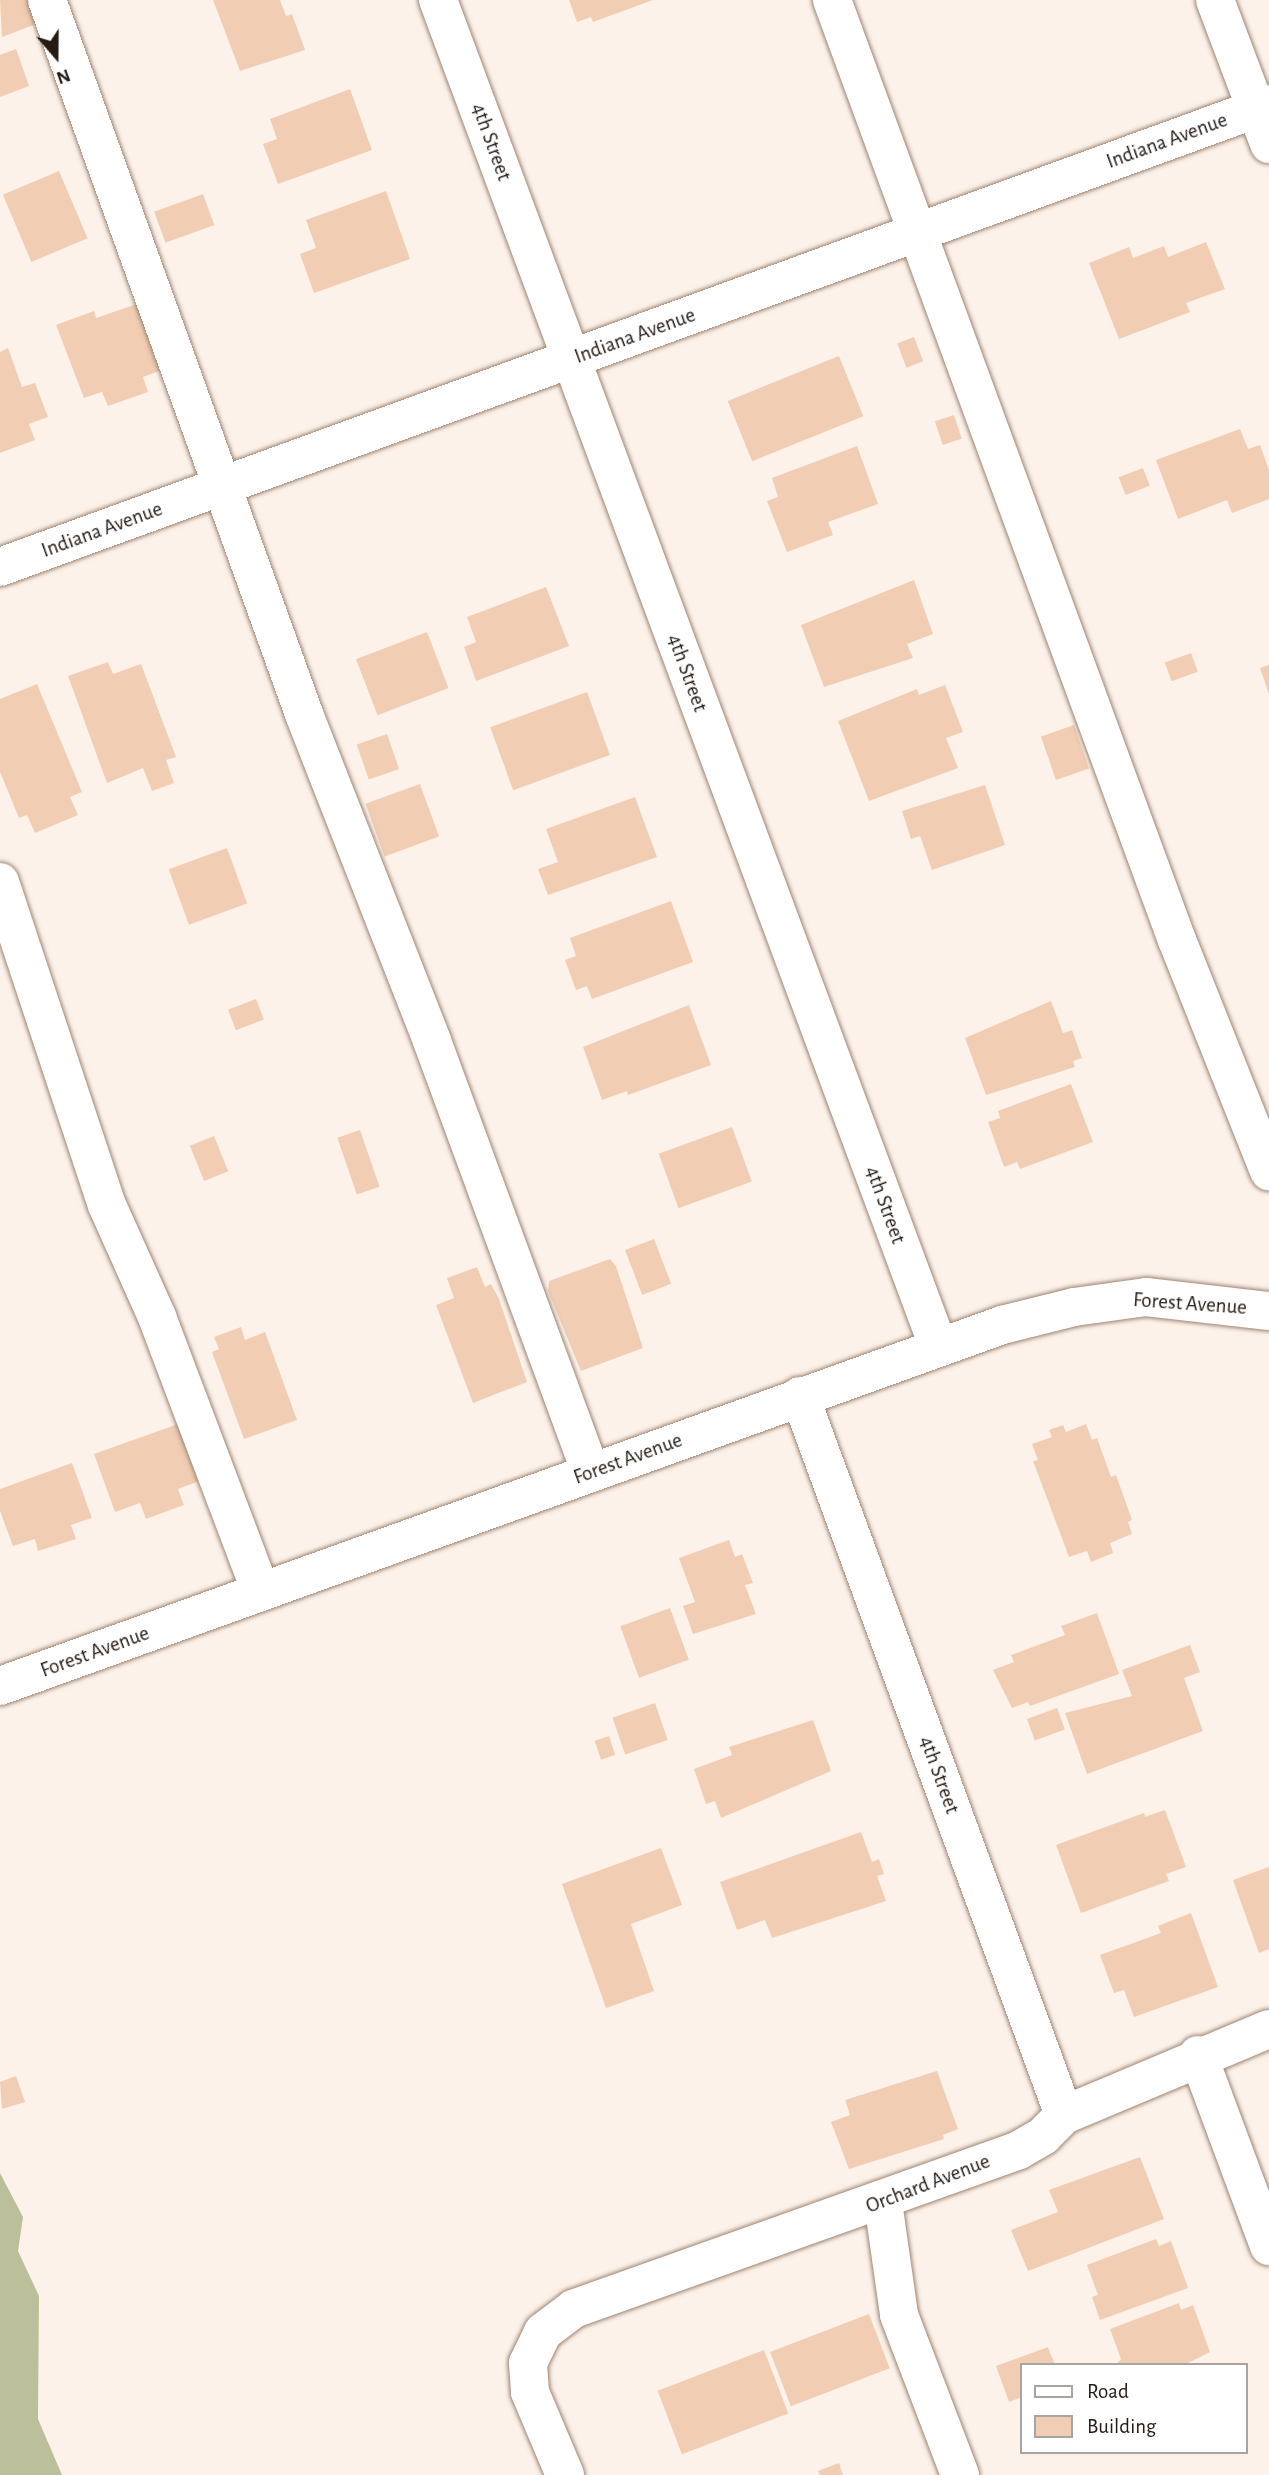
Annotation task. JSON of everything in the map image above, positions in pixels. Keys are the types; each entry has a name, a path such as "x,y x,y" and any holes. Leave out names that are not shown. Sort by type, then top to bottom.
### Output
{"street":[{"path":"47,0 225,485 308,726 432,1041 591,1473"},
{"name":"4th Street","path":"438,0 938,1346"},
{"path":"832,0 1177,940 1269,1171"},
{"path":"1215,0 1262,107 1269,144"},
{"name":"Indiana Avenue","path":"0,567 1262,107"},
{"path":"0,882 107,1205 157,1317 261,1592"},
{"name":"Forest Avenue","path":"0,1686 938,1346 1074,1307 1146,1297 1269,1311"},
{"name":"4th Street","path":"800,1396 1064,2115"},
{"name":"Orchard Avenue","path":"565,2475 530,2392 528,2363 543,2332 573,2309 883,2202 1019,2150 1044,2136 1064,2115 1198,2055 1269,2029"},
{"path":"1198,2055 1269,2246"},
{"path":"883,2202 899,2315 960,2475"}],"green space":[{"path":"0,2173 23,2217 18,2251 39,2296 38,2419 62,2475 0,2475"}],"building":[{"path":"0,0 37,0 44,21 2,37"},
{"path":"213,0 280,0 286,16 292,14 305,50 240,71"},
{"path":"569,0 653,0 593,22 591,17 577,22"},
{"path":"16,49 29,86 0,97 0,55"},
{"path":"350,89 372,150 278,184 263,144 277,139 270,119"},
{"path":"59,171 88,238 31,262 3,195"},
{"path":"386,191 410,259 314,293 300,254 316,248 306,220"},
{"path":"203,194 214,225 165,243 154,212"},
{"path":"1206,242 1225,289 1186,303 1190,312 1119,339 1089,263 1129,247 1133,258 1164,246 1168,257"},
{"path":"137,304 162,370 143,377 148,392 108,406 102,392 84,398 56,325 94,311 96,318"},
{"path":"914,337 923,361 907,368 897,343"},
{"path":"8,348 22,387 35,383 48,417 29,424 35,440 0,453 0,352"},
{"path":"839,356 863,416 752,461 728,401"},
{"path":"954,415 962,439 943,445 935,421"},
{"path":"1240,429 1248,449 1260,445 1269,470 1269,499 1232,513 1227,500 1178,519 1156,460"},
{"path":"857,446 878,504 828,522 833,535 787,552 767,501 778,497 772,478"},
{"path":"1143,468 1150,486 1126,495 1119,477"},
{"path":"914,580 933,634 907,644 913,658 824,687 801,625"},
{"path":"546,587 569,646 476,681 464,647 476,642 467,617"},
{"path":"427,632 449,688 378,715 356,659"},
{"path":"1191,653 1198,672 1172,681 1165,663"},
{"path":"108,662 113,674 141,664 176,757 166,760 174,783 152,791 143,768 107,783 68,676"},
{"path":"1269,665 1269,694 1260,668"},
{"path":"37,684 82,792 70,797 78,815 35,833 27,815 19,818 0,772 0,699"},
{"path":"945,685 963,732 946,738 958,768 869,801 838,721 917,689 919,695"},
{"path":"587,692 610,755 513,790 490,727"},
{"path":"1074,725 1089,768 1056,780 1041,736"},
{"path":"387,734 399,769 369,779 357,744"},
{"path":"420,784 439,837 385,856 365,804"},
{"path":"985,785 1005,845 932,870 920,836 911,839 902,811"},
{"path":"635,797 657,857 548,895 538,869 558,862 546,829"},
{"path":"227,848 247,903 189,925 169,869"},
{"path":"671,901 693,962 592,999 587,986 576,990 565,960 576,956 570,938"},
{"path":"256,999 264,1020 236,1030 228,1010"},
{"path":"1051,1001 1063,1033 1072,1030 1082,1058 1073,1061 1075,1067 986,1095 965,1038"},
{"path":"689,1005 711,1065 628,1095 627,1091 602,1100 583,1047"},
{"path":"1071,1084 1093,1142 1020,1169 1017,1162 1004,1167 988,1122 1000,1118 998,1111"},
{"path":"732,1127 752,1182 679,1208 659,1154"},
{"path":"360,1130 380,1187 357,1195 337,1138"},
{"path":"214,1136 228,1171 204,1181 190,1146"},
{"path":"654,1239 671,1284 642,1295 625,1250"},
{"path":"610,1259 616,1266 643,1348 581,1371 548,1291 549,1281"},
{"path":"477,1267 485,1287 491,1284 499,1299 527,1382 473,1403 436,1305 454,1298 447,1278"},
{"path":"241,1327 245,1340 265,1332 297,1420 244,1439 212,1352 219,1349 214,1337"},
{"path":"181,1423 202,1480 178,1489 184,1505 146,1519 140,1503 115,1512 94,1454"},
{"path":"1086,1424 1092,1440 1097,1438 1111,1477 1116,1475 1132,1520 1128,1522 1132,1534 1110,1543 1113,1553 1091,1562 1087,1551 1069,1557 1033,1461 1038,1460 1032,1444 1052,1437 1049,1430 1063,1425 1066,1432"},
{"path":"72,1463 92,1518 71,1525 76,1539 38,1551 35,1539 13,1546 0,1511 0,1489"},
{"path":"729,1540 735,1557 742,1554 753,1583 745,1585 756,1614 693,1634 683,1606 695,1602 679,1558"},
{"path":"670,1608 689,1660 639,1678 620,1626"},
{"path":"1097,1613 1119,1674 1030,1706 1028,1702 1012,1708 993,1670 1014,1662 1011,1655 1065,1635 1061,1626"},
{"path":"1190,1645 1200,1672 1184,1678 1203,1731 1087,1774 1065,1713 1132,1696 1122,1670"},
{"path":"655,1703 668,1740 625,1755 612,1718"},
{"path":"1057,1708 1065,1730 1035,1741 1027,1719"},
{"path":"813,1720 831,1771 721,1818 715,1801 706,1804 694,1769 732,1755 729,1747"},
{"path":"609,1736 615,1755 601,1760 595,1741"},
{"path":"1165,1810 1186,1867 1166,1874 1169,1881 1081,1913 1056,1845 1144,1813 1145,1817"},
{"path":"861,1832 872,1862 879,1859 884,1874 877,1876 886,1901 772,1938 765,1920 737,1930 720,1882"},
{"path":"661,1848 682,1905 631,1924 654,1991 606,2008 562,1884"},
{"path":"1269,1867 1269,1949 1259,1953 1233,1880"},
{"path":"1191,1913 1218,1987 1134,2017 1124,1990 1114,1993 1100,1955 1161,1933 1158,1926"},
{"path":"937,2071 958,2129 943,2135 944,2139 849,2169 831,2122 850,2115 845,2100"},
{"path":"16,2076 25,2102 2,2109 0,2082"},
{"path":"1140,2157 1164,2219 1028,2271 1011,2230 1058,2212 1049,2190"},
{"path":"1156,2239 1159,2246 1171,2241 1188,2288 1100,2320 1092,2297 1098,2295 1087,2265"},
{"path":"1179,2303 1181,2310 1193,2305 1210,2352 1188,2363 1118,2363 1121,2359 1110,2329"},
{"path":"869,2314 890,2368 791,2406 770,2352"},
{"path":"1048,2347 1054,2363 1020,2363 1020,2398 1009,2402 996,2366"},
{"path":"764,2350 788,2413 682,2454 658,2391"},
{"path":"839,2463 843,2475 820,2475 818,2471"}]}
